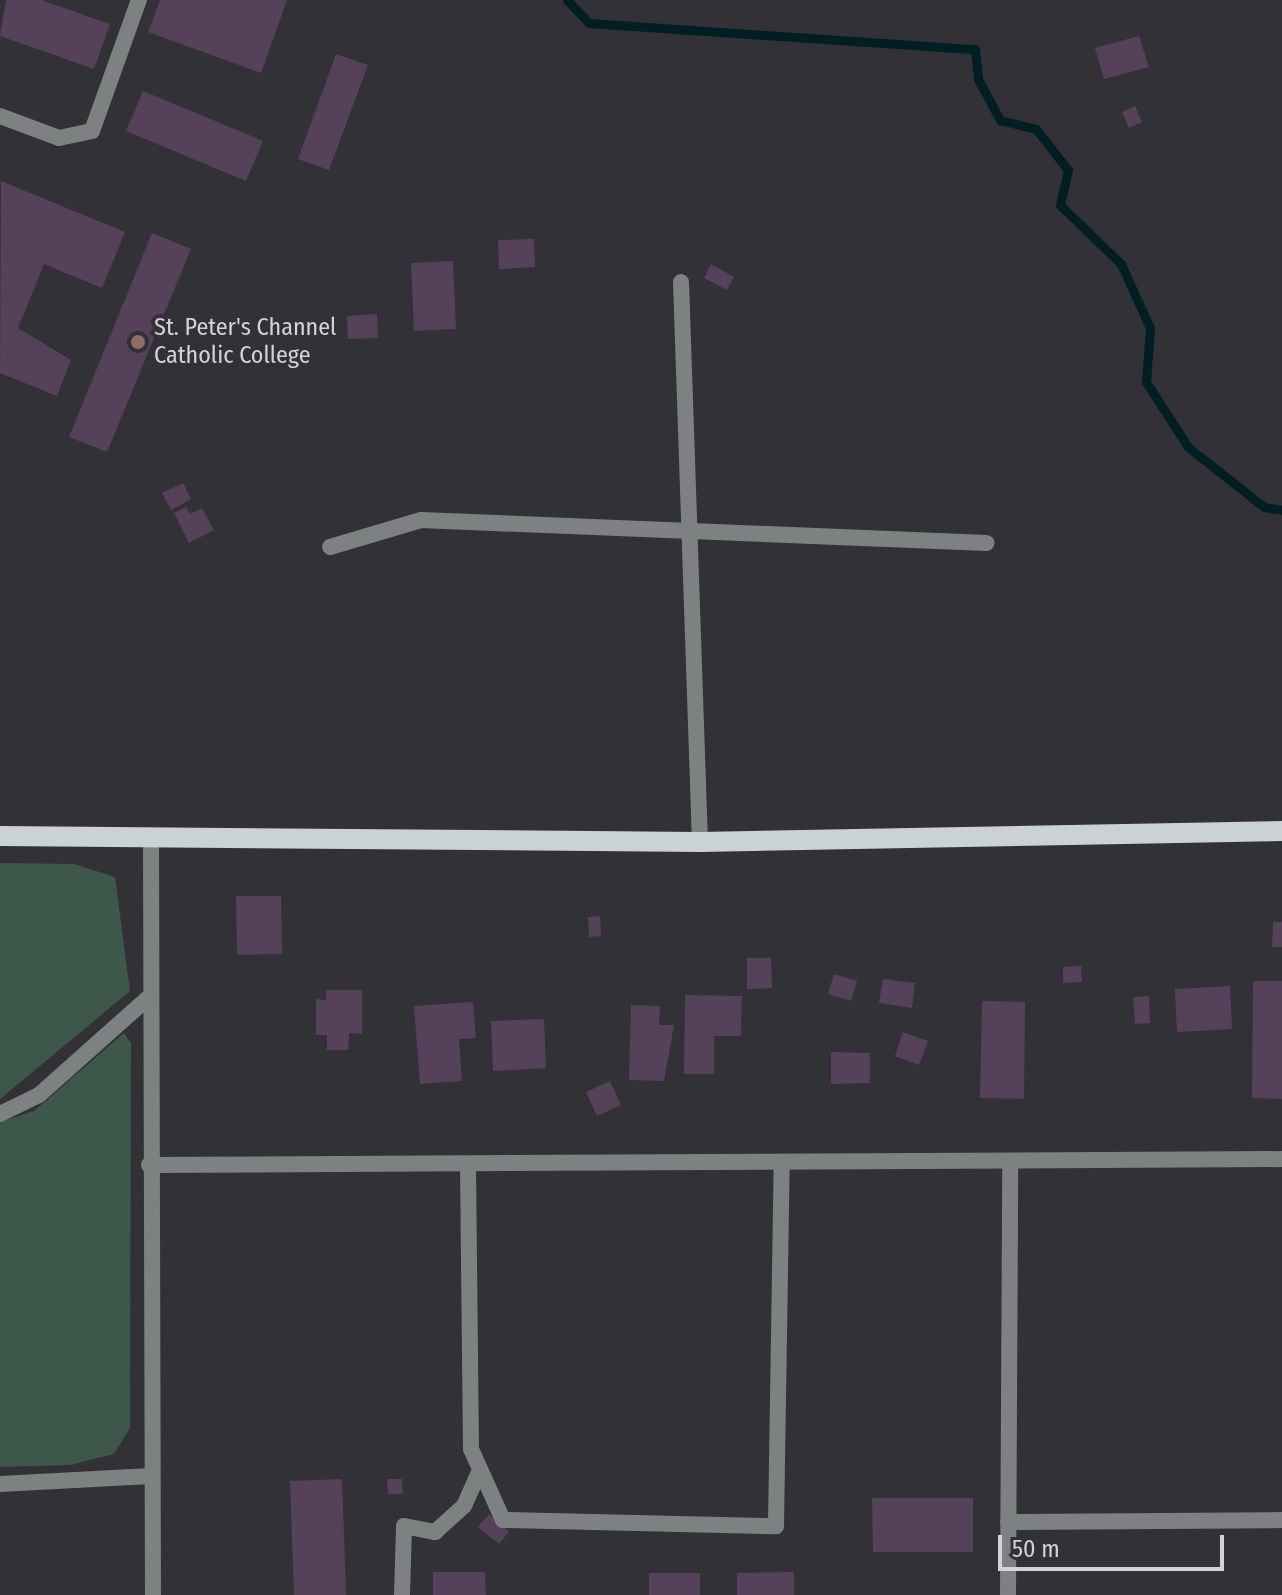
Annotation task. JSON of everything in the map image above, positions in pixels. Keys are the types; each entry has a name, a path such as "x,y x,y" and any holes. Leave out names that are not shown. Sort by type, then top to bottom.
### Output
{"main road":[{"path":"0,836 700,842 1282,831"}],"street":[{"path":"0,116 59,138 92,131 139,0"},
{"path":"681,282 700,842"},
{"path":"330,547 421,520 987,543"},
{"path":"151,836 149,1165 153,1595"},
{"path":"0,1114 39,1095 149,997"},
{"path":"149,1165 1282,1159"},
{"path":"1008,1595 1010,1161"},
{"path":"468,1164 471,1449 503,1520 776,1526 782,1162"},
{"path":"402,1595 404,1526 435,1532 464,1506 480,1470"},
{"path":"0,1484 151,1476"},
{"path":"1008,1522 1282,1520"}],"green space":[{"path":"0,863 74,864 115,877 130,991 0,1099"},
{"path":"124,1033 131,1043 130,1428 114,1454 70,1465 0,1467 0,1122 34,1111"}],"building":[{"path":"6,0 41,0 110,24 94,69 0,36"},
{"path":"160,0 287,0 261,73 148,32"},
{"path":"1139,36 1149,67 1104,79 1095,48"},
{"path":"336,54 368,65 329,170 298,159"},
{"path":"143,91 263,141 246,181 126,131"},
{"path":"1135,106 1142,122 1129,128 1122,112"},
{"path":"1,181 125,232 102,288 44,264 18,328 71,360 57,396 0,373"},
{"path":"152,233 191,249 107,452 69,437"},
{"path":"534,239 535,267 499,269 498,240"},
{"path":"453,261 456,329 414,331 411,263"},
{"path":"711,264 734,277 727,290 704,278"},
{"path":"377,314 378,338 348,339 347,316"},
{"path":"183,483 191,499 171,510 162,493"},
{"path":"186,507 190,514 202,508 214,530 189,543 174,513"},
{"path":"236,896 281,896 282,954 237,955"},
{"path":"600,916 601,936 589,937 588,917"},
{"path":"1273,922 1282,922 1282,947 1272,947"},
{"path":"747,958 771,958 772,988 747,989"},
{"path":"1081,966 1082,982 1063,983 1063,967"},
{"path":"834,974 857,981 851,1001 828,994"},
{"path":"883,979 915,983 912,1008 879,1003"},
{"path":"1253,981 1282,981 1282,1099 1252,1098"},
{"path":"1230,986 1232,1029 1177,1032 1175,989"},
{"path":"326,990 362,990 362,1034 349,1033 348,1050 327,1050 327,1035 316,1035 316,999 326,1000"},
{"path":"685,995 742,996 741,1036 714,1036 714,1074 684,1074"},
{"path":"1149,996 1150,1023 1135,1024 1133,997"},
{"path":"982,1001 1025,1002 1024,1099 980,1098"},
{"path":"473,1002 476,1038 459,1039 462,1081 420,1084 414,1006"},
{"path":"631,1005 660,1006 659,1025 674,1025 664,1081 629,1080"},
{"path":"544,1019 546,1068 493,1071 491,1021"},
{"path":"903,1032 928,1041 919,1065 895,1056"},
{"path":"831,1052 870,1053 870,1083 831,1084"},
{"path":"610,1081 621,1105 597,1116 586,1092"},
{"path":"342,1479 346,1595 294,1595 290,1481"},
{"path":"387,1479 402,1479 403,1494 388,1494"},
{"path":"872,1498 973,1498 973,1552 873,1552"},
{"path":"489,1514 509,1532 499,1544 478,1527"},
{"path":"433,1572 485,1572 486,1595 433,1595"},
{"path":"794,1572 794,1595 737,1595 737,1573"},
{"path":"649,1573 700,1573 700,1595 649,1595"}],"waterway":[{"path":"567,0 589,23 975,49 978,79 1000,120 1036,129 1068,170 1060,205 1121,264 1150,328 1146,382 1188,447 1264,507 1282,510"}],"place":[{"name":"St. Peter's Channel Catholic College","path":"138,342"}]}
